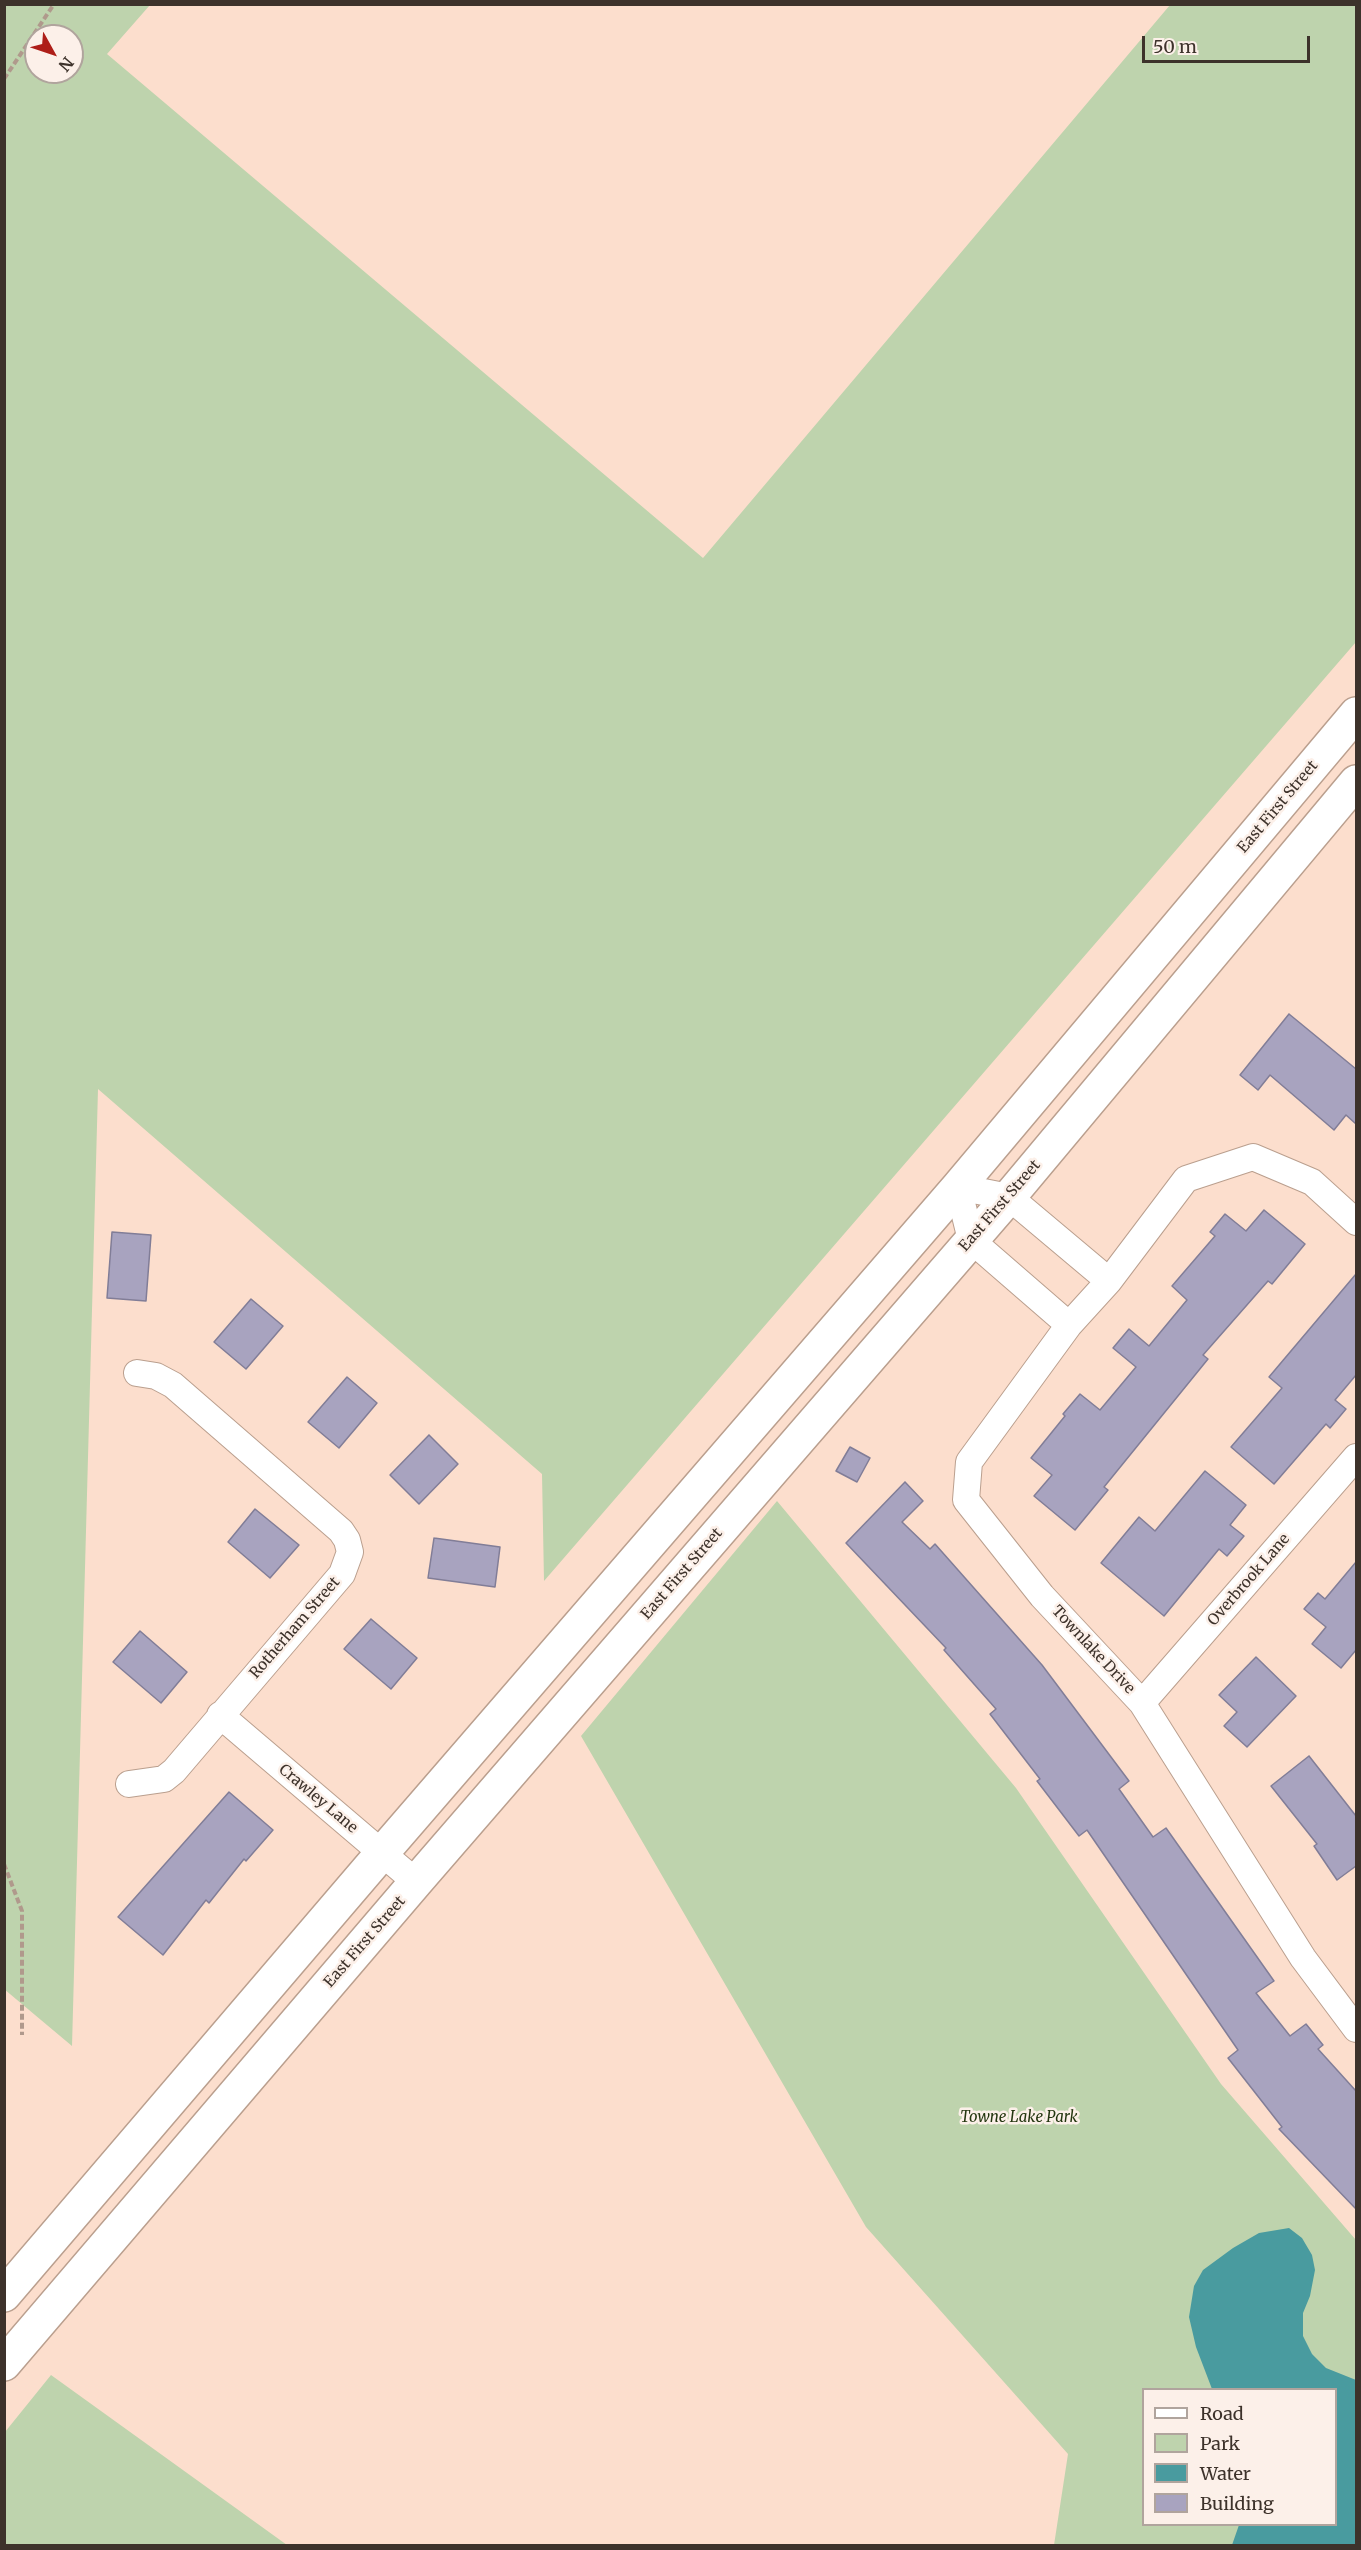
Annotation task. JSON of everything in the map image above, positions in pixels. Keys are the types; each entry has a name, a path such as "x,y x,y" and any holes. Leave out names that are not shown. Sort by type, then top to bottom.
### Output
{"main road":[{"name":"East First Street","path":"4,2295 382,1853 958,1187 1356,714"},
{"name":"East First Street","path":"4,2364 416,1882 1009,1197 1356,782"}],"street":[{"name":"Townlake Drive","path":"1356,1222 1312,1182 1253,1156 1186,1179 1109,1281 1069,1325 969,1462 966,1500 1042,1596 1142,1702 1304,1958 1356,2029"},
{"path":"1069,1325 971,1240 958,1187 1009,1197 1109,1281"},
{"name":"Rotherham Street","path":"129,1784 164,1779 174,1771 342,1574 350,1552 347,1540 341,1531 173,1385 156,1376 137,1373"},
{"name":"Overbrook Lane","path":"1142,1702 1356,1457"},
{"name":"Crawley Lane","path":"220,1715 416,1882"}],"path":[{"path":"4,79 54,4"},
{"path":"4,1864 22,1911 22,2035"}],"green space":[{"path":"5,4 150,5 107,54 703,558 1170,5 1356,5 1356,642 544,1581 542,1474 98,1089 72,2046 4,1989"},
{"name":"Towne Lake Park","path":"777,1501 1016,1788 1221,2084 1356,2240 1356,2545 1054,2545 1068,2454 866,2227 581,1736"},
{"path":"51,2375 287,2545 5,2545 5,2432"}],"water":[{"path":"1289,2228 1302,2238 1312,2255 1315,2270 1310,2296 1303,2313 1303,2336 1312,2354 1326,2368 1356,2380 1356,2545 1232,2545 1239,2526 1337,2526 1337,2388 1212,2388 1196,2347 1189,2317 1194,2286 1203,2270 1233,2248 1259,2233"}],"building":[{"path":"1289,1014 1356,1069 1356,1124 1346,1115 1334,1130 1270,1075 1258,1090 1240,1075"},
{"path":"1264,1210 1305,1244 1272,1284 1268,1281 1203,1355 1208,1359 1104,1487 1108,1490 1075,1530 1034,1496 1052,1475 1031,1458 1080,1394 1100,1410 1136,1367 1113,1348 1129,1329 1149,1346 1187,1300 1172,1286 1215,1236 1210,1232 1225,1214 1246,1231"},
{"path":"112,1232 151,1235 146,1301 107,1298"},
{"path":"1356,1274 1356,1375 1335,1400 1346,1409 1330,1428 1326,1424 1274,1484 1231,1447 1282,1388 1269,1377"},
{"path":"251,1299 283,1326 246,1369 214,1342"},
{"path":"347,1377 377,1403 339,1448 308,1422"},
{"path":"429,1435 458,1464 419,1504 390,1475"},
{"path":"850,1447 870,1458 857,1482 836,1471"},
{"path":"1205,1471 1246,1505 1230,1525 1244,1536 1227,1556 1219,1549 1164,1616 1101,1563 1139,1517 1155,1531"},
{"path":"905,1482 923,1501 902,1522 930,1549 935,1544 1042,1665 1129,1781 1119,1789 1153,1837 1166,1828 1274,1981 1256,1993 1290,2036 1306,2024 1323,2045 1318,2049 1356,2091 1356,2209 1279,2129 1282,2127 1228,2058 1238,2050 1087,1830 1079,1836 1037,1781 1040,1779 990,1714 996,1709 944,1650 946,1648 846,1543"},
{"path":"255,1509 299,1545 270,1578 228,1542"},
{"path":"434,1538 500,1547 495,1587 428,1578"},
{"path":"1356,1562 1356,1650 1341,1668 1312,1644 1326,1627 1304,1609 1318,1593 1325,1599"},
{"path":"371,1619 417,1658 391,1689 344,1649"},
{"path":"140,1631 187,1672 161,1703 113,1662"},
{"path":"1256,1657 1296,1696 1247,1747 1224,1726 1237,1712 1219,1695"},
{"path":"1309,1756 1356,1816 1356,1866 1337,1880 1314,1846 1317,1844 1271,1786"},
{"path":"229,1792 273,1830 246,1861 244,1859 209,1903 206,1900 163,1955 118,1917"}]}
